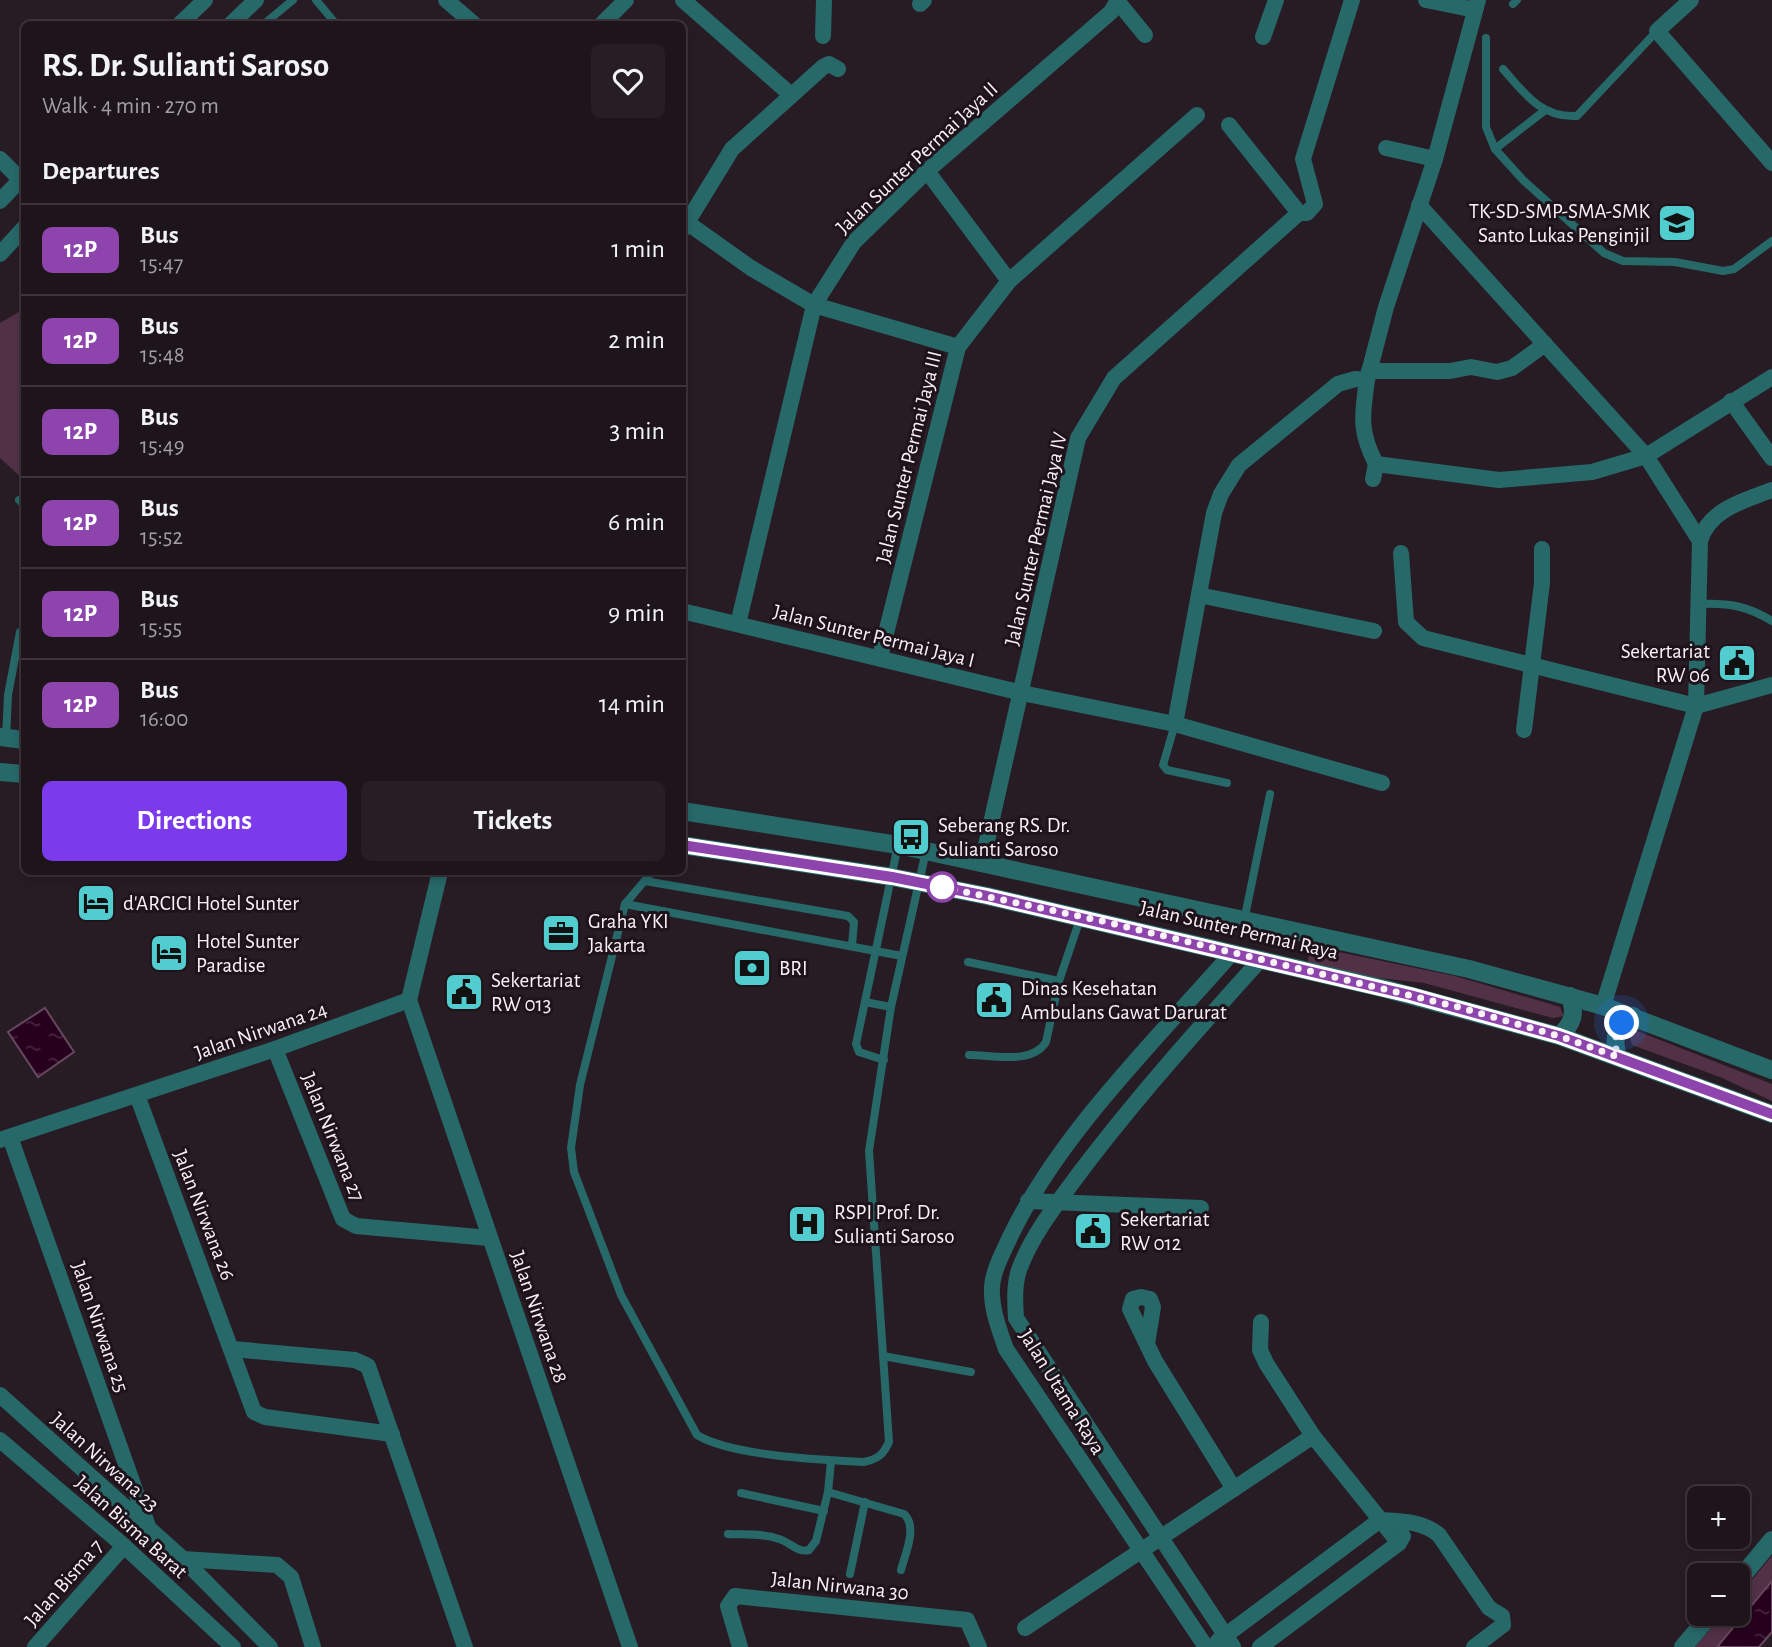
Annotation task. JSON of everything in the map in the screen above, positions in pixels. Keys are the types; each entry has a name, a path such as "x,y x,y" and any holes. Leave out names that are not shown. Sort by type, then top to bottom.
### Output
{"street":[{"path":"183,21 205,0"},
{"path":"234,21 256,0"},
{"path":"446,0 470,21"},
{"path":"682,0 790,94"},
{"path":"823,36 824,0"},
{"path":"1263,37 1276,0"},
{"path":"1229,125 1299,213 1307,213 1315,204 1303,159 1352,0"},
{"path":"1426,0 1476,5 1435,159 1364,377 1361,424 1375,472 1499,480 1592,472 1646,456 1772,377"},
{"path":"1691,0 1657,31 1772,163"},
{"name":"Jalan Sunter Permai Jaya II","path":"738,624 814,305 854,242 927,172 1111,12 1118,1 1145,35"},
{"path":"604,21 616,3"},
{"path":"686,219 732,149 823,67 829,64 838,69"},
{"name":"Jalan Sunter Permai Jaya III","path":"880,657 958,347 1009,281 1197,115"},
{"path":"1386,148 1435,159"},
{"path":"0,159 21,176"},
{"path":"927,172 1009,281"},
{"path":"0,201 21,180"},
{"path":"1419,205 1646,456 1700,541"},
{"name":"Jalan Sunter Permai Jaya IV","path":"982,863 1078,438 1094,407 1114,378 1299,213"},
{"path":"686,226 814,305 958,347"},
{"path":"0,254 21,231"},
{"path":"1175,724 1214,513 1221,494 1239,465 1338,384 1364,377 1471,367 1497,372 1512,368 1545,344"},
{"path":"1731,401 1772,458"},
{"path":"1603,1006 1696,706 1701,604 1700,541 1710,521 1721,512 1772,489"},
{"path":"1524,730 1533,663 1542,549"},
{"path":"1401,553 1406,622 1423,638 1533,663 1696,706 1772,685"},
{"path":"1199,595 1374,631"},
{"name":"Jalan Sunter Permai Jaya I","path":"686,612 880,657 1022,694 1175,724 1382,783"},
{"path":"0,772 21,774"},
{"name":"Jalan Sunter Permai Raya","path":"686,812 898,845 1469,969 1603,1006 1772,1070"},
{"name":"Jalan Sunter Permai Raya","path":"686,846 892,877 1082,916 1458,1007 1559,1036 1772,1114"},
{"path":"410,1000 439,875"},
{"name":"Jalan Utama Raya","path":"1208,1647 1141,1552 1006,1349 996,1322 992,1286 999,1262 1028,1201 1076,1132 1232,953"},
{"name":"Jalan Utama Raya","path":"1229,1641 1016,1318 1015,1299 1019,1272 1031,1246 1059,1201 1189,1037 1261,959"},
{"path":"1559,1036 1569,1028 1573,1017 1570,996"},
{"name":"Jalan Nirwana 24","path":"5,1138 275,1049 410,1000"},
{"name":"Jalan Nirwana 28","path":"410,1000 630,1647"},
{"path":"1618,1057 1614,1046 1616,1032 1622,1023 1633,1016"},
{"name":"Jalan Nirwana 27","path":"275,1049 343,1219 356,1226 489,1238"},
{"name":"Jalan Nirwana 26","path":"137,1095 252,1406 258,1415 392,1434"},
{"name":"Jalan Nirwana 25","path":"5,1138 150,1531"},
{"path":"1028,1201 1201,1208"},
{"path":"1261,1322 1260,1350 1266,1363 1313,1436 1399,1543"},
{"path":"1147,1344 1234,1489"},
{"path":"232,1349 362,1362 372,1372 465,1647"},
{"name":"Jalan Nirwana 23","path":"0,1395 183,1559 270,1647"},
{"path":"1025,1628 1313,1436"},
{"name":"Jalan Bisma Barat","path":"0,1440 124,1546 233,1647"},
{"path":"1208,1647 1229,1641 1380,1520 1412,1522 1439,1535 1489,1608 1504,1619 1499,1629 1474,1647"},
{"path":"1260,1647 1399,1543 1412,1522"},
{"path":"1750,1567 1772,1540"},
{"name":"Jalan Bisma 7","path":"35,1647 124,1546"},
{"path":"183,1559 277,1565 286,1570 313,1647"},
{"name":"Jalan Nirwana 30","path":"740,1647 728,1606 735,1596 967,1620 979,1647"},
{"path":"1683,1647 1700,1626"}],"lane":[{"path":"268,21 293,0"},
{"path":"316,0 334,21"},
{"path":"1503,69 1532,102 1544,111 1567,117 1577,116 1585,111 1657,31"},
{"path":"1486,38 1486,127 1495,149 1523,180 1604,253 1618,261 1675,262 1723,271 1734,268 1772,241"},
{"path":"1495,149 1544,111"},
{"path":"1701,604 1732,603 1748,607 1772,621"},
{"path":"10,738 8,695 20,632"},
{"path":"1175,724 1163,765 1167,770 1227,783"},
{"path":"1244,922 1270,794"},
{"path":"884,1060 859,1052 856,1044 898,845"},
{"path":"650,875 625,904 580,1085 571,1147 579,1185 621,1295 697,1435 708,1442 740,1449 831,1461 864,1462 876,1459 884,1452 889,1441 869,1151 891,1007 926,851"},
{"path":"645,881 848,916 853,922 852,947"},
{"path":"625,904 902,956"},
{"path":"969,1055 1024,1056 1041,1051 1046,1042 1059,981 1082,916"},
{"path":"968,962 1059,981"},
{"path":"865,1002 891,1007"},
{"path":"883,1356 971,1371"},
{"path":"729,1534 780,1539 804,1551 814,1545 828,1492 831,1461"},
{"path":"828,1492 866,1502 909,1519 912,1527 901,1570"},
{"path":"741,1493 824,1511"},
{"path":"850,1574 866,1502"}],"shaded area":[{"path":"21,311 21,477 0,458 0,323"},
{"path":"1309,946 1455,976 1560,1007 1564,1016 1553,1018 1424,983 1361,976 1308,962"},
{"path":"1637,1031 1772,1084 1772,1101 1720,1077 1632,1045 1629,1034"},
{"path":"1772,1556 1772,1581 1750,1607 1750,1582"},
{"path":"1713,1626 1734,1626 1717,1647 1695,1647"}],"water":[{"path":"45,1008 74,1052 38,1077 8,1032"},
{"path":"1772,1581 1772,1632 1759,1647 1717,1647 1734,1626 1750,1626 1750,1607"}],"bus line":[{"name":"12P","path":"686,846 892,877 987,896 1410,995 1559,1036 1772,1114"}],"place":[{"name":"TK-SD-SMP-SMA-SMK Santo Lukas Penginjil","path":"1677,223"},
{"name":"Sekertariat RW 06","path":"1737,663"},
{"name":"Seberang RS. Dr. Sulianti Saroso","path":"911,837"},
{"name":"d'ARCICI Hotel Sunter","path":"96,903"},
{"name":"Graha YKI Jakarta","path":"561,933"},
{"name":"Hotel Sunter Paradise","path":"169,953"},
{"name":"BRI","path":"752,968"},
{"name":"Sekertariat RW 013","path":"464,992"},
{"name":"Dinas Kesehatan Ambulans Gawat Darurat","path":"994,1000"},
{"name":"RSPI Prof. Dr. Sulianti Saroso","path":"807,1224"},
{"name":"Sekertariat RW 012","path":"1093,1231"}],"route":[{"path":"942,887 1102,921 1458,1007 1559,1036 1618,1057 1614,1046 1616,1032 1622,1023"}]}
